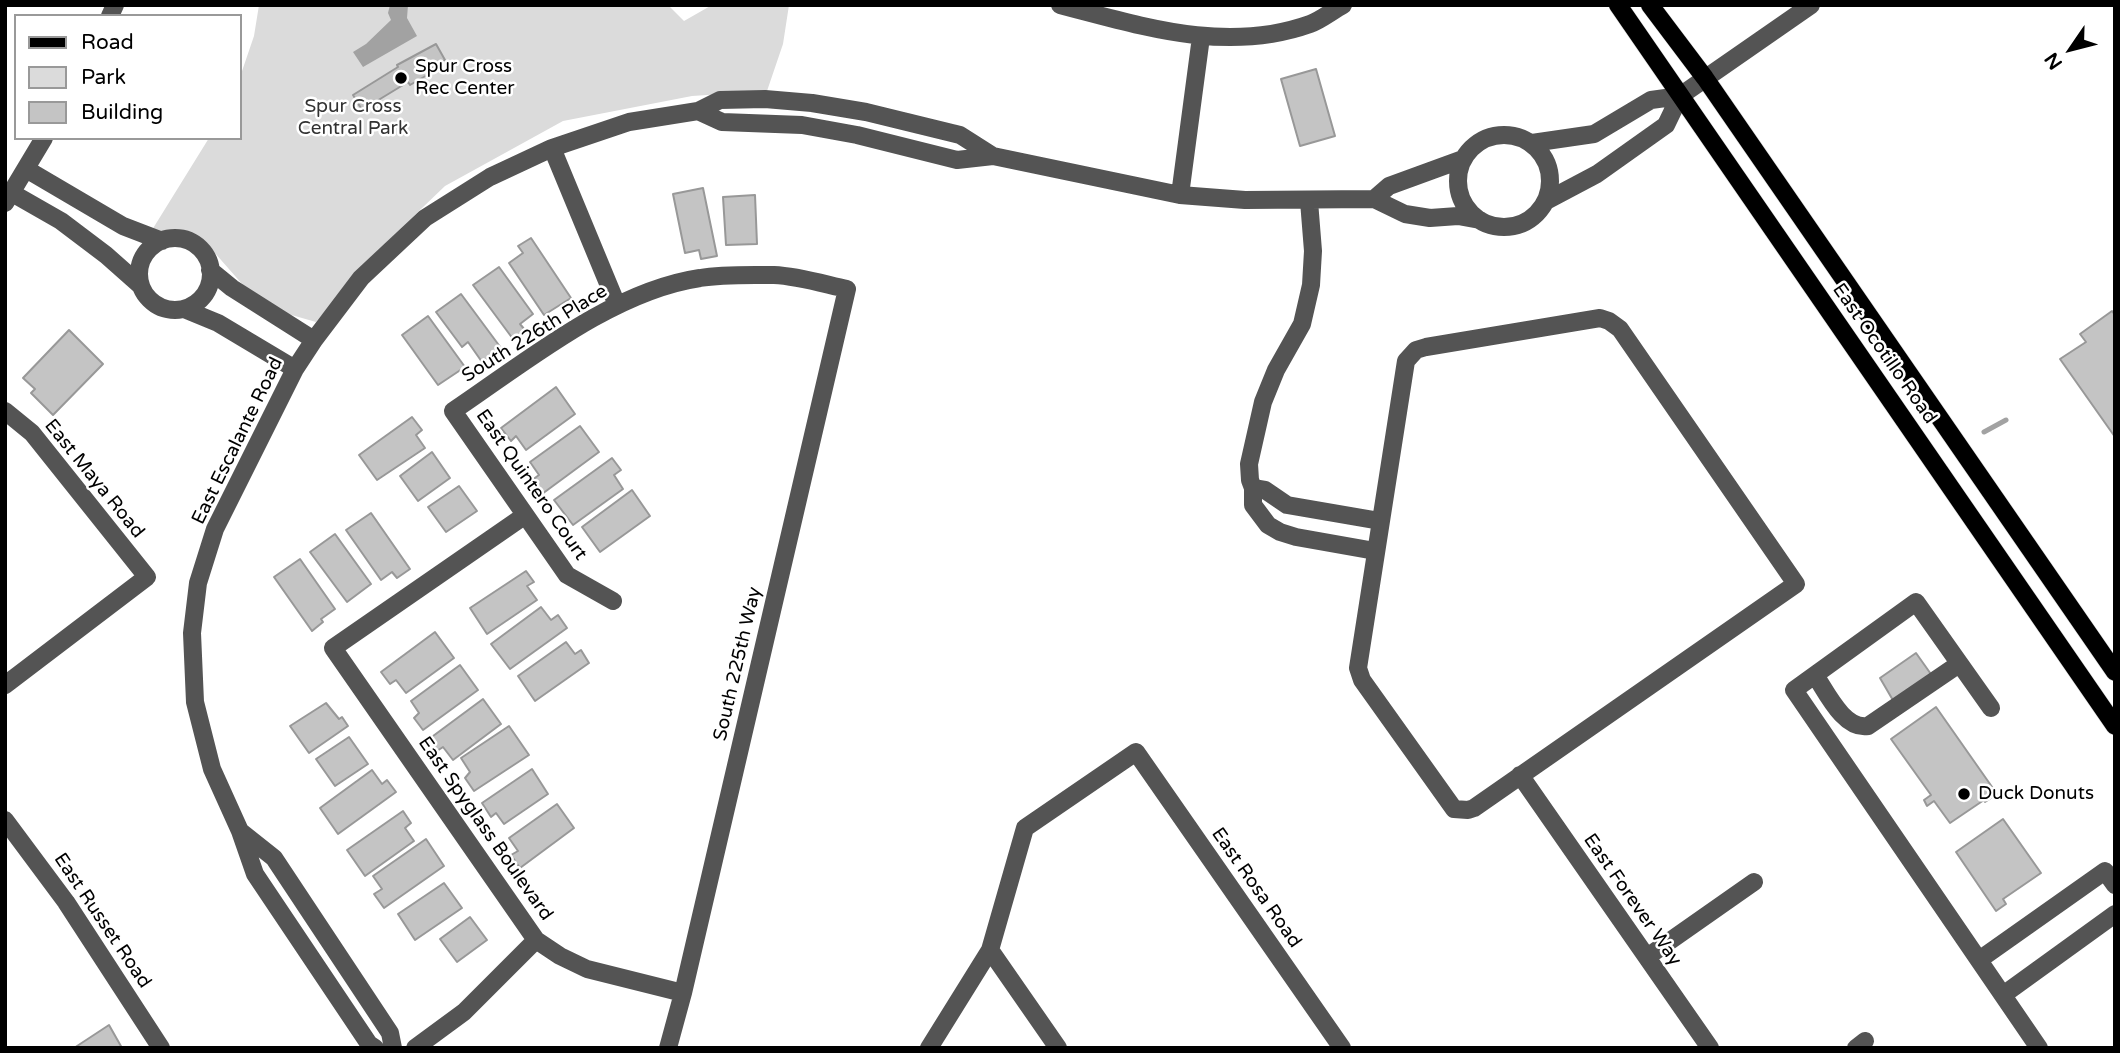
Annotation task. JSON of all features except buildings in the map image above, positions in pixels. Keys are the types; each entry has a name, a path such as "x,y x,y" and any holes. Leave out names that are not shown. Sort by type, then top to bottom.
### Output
{"main road":[{"name":"East Ocotillo Road","path":"1618,5 2115,726"},
{"name":"East Ocotillo Road","path":"1650,5 1705,78 2115,672"}],"street":[{"path":"1060,5 1164,31 1201,37 1243,38 1271,36 1313,23 1343,5"},
{"path":"1532,143 1594,134 1651,100 1680,96 1811,5"},
{"path":"1180,195 1201,37"},
{"path":"698,111 722,122 802,125 857,135 957,160 993,156 1180,195 1245,200 1374,199 1405,214 1430,218 1458,216 1492,225 1517,225 1529,220 1546,201 1597,174 1666,125 1680,96"},
{"name":"East Escalante Road","path":"375,1048 369,1044 255,874 240,831 212,769 195,702 192,633 198,583 215,529 295,369 310,346 360,278 425,218 490,177 552,148 629,121 698,111 720,100 765,99 812,103 866,112 960,135 993,156"},
{"path":"1480,220 1462,200 1458,186 1459,173 1463,159 1471,148 1494,135 1520,137 1532,143 1543,155 1550,170 1551,186 1546,201"},
{"path":"43,140 8,198 61,221 141,286 153,303 163,308 184,309 218,323 295,369"},
{"path":"552,148 617,305"},
{"path":"1374,199 1389,186 1463,159"},
{"path":"26,169 123,226 162,241 183,239 193,244 202,250 210,270 310,346"},
{"path":"1308,201 1312,251 1311,285 1302,324 1276,370 1264,402 1249,464 1250,480 1254,488 1252,496 1258,513 1268,525 1280,532 1375,551"},
{"path":"141,286 139,275 145,254 162,241"},
{"path":"184,309 193,305 207,290 210,270"},
{"name":"South 226th Place","path":"453,411 581,325 650,291 699,278 777,275 847,289"},
{"name":"South 225th Way","path":"668,1048 847,289"},
{"path":"1600,318 1620,328 1796,584 1474,808 1461,810 1454,809 1449,804 1359,674 1357,663 1375,551 1403,376 1410,354 1426,347 1600,318"},
{"name":"East Maya Road","path":"5,411 32,433 147,577 5,685"},
{"name":"East Quintero Court","path":"453,411 567,575 613,601"},
{"path":"1254,488 1265,490 1287,505 1380,521"},
{"name":"East Spyglass Boulevard","path":"524,516 333,648 536,940 559,956 587,969 683,993"},
{"path":"1991,708 1916,601 1794,690 2039,1048"},
{"path":"1815,675 1845,719 1860,727 1868,726 1959,664"},
{"name":"East Rosa Road","path":"990,950 1025,828 1136,752 1342,1048"},
{"name":"East Forever Way","path":"1520,775 1710,1048"},
{"name":"East Russet Road","path":"5,820 66,902 161,1048"},
{"name":"East Escalante Road","path":"240,831 274,858 390,1033 393,1048"},
{"path":"1979,960 2105,871 2115,885"},
{"path":"1647,957 1754,882"},
{"path":"2003,995 2115,914"},
{"path":"415,1048 464,1012 536,940"},
{"path":"929,1048 990,950 1058,1048"}],"green space":[{"name":"Spur Cross Central Park","path":"259,5 668,5 684,21 712,5 789,5 783,44 767,91 692,96 563,121 445,186 370,258 316,322 288,314 250,293 214,252 190,238 152,230 208,140 242,140 242,71 254,36"}],"shaded area":[{"path":"390,5 408,5 407,18 417,36 363,67 353,52 366,44 391,20 388,13"}],"waterway":[{"path":"1984,432 2006,420"}],"place":[{"name":"Spur Cross Rec Center","path":"401,78"},
{"name":"Duck Donuts","path":"1964,794"}]}
